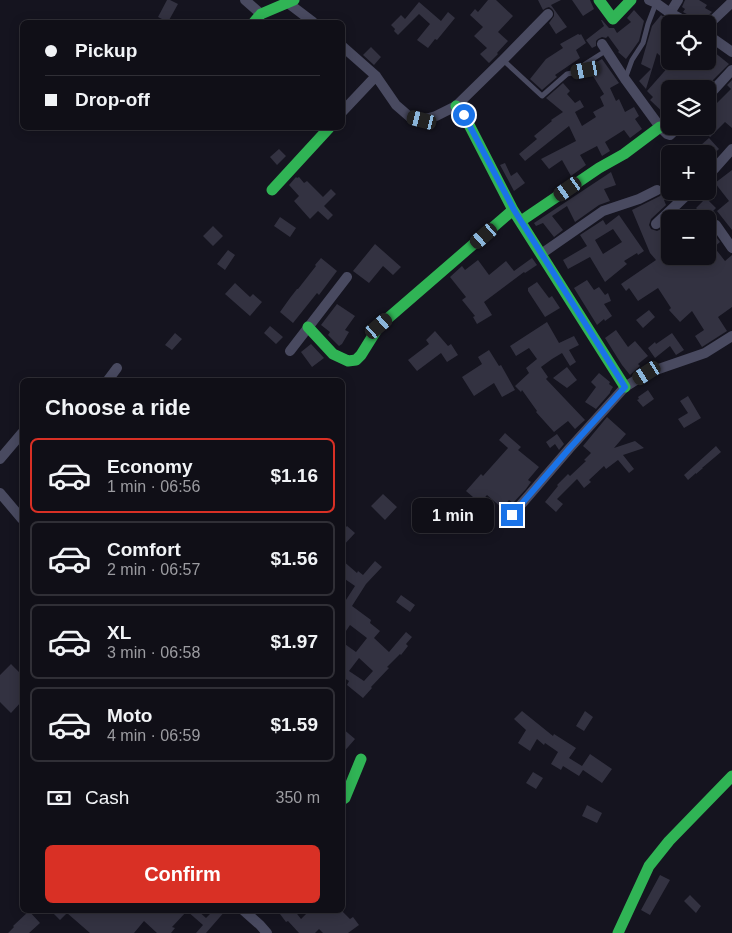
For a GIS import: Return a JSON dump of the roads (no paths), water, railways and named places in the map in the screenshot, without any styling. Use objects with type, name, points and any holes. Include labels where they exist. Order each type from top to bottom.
[{"type":"street","points":[[245,0],[258,18],[291,2],[311,20]]},
{"type":"street","points":[[599,0],[614,19],[632,0]]},
{"type":"street","points":[[670,13],[678,0]]},
{"type":"street","points":[[652,1],[674,15]]},
{"type":"street","points":[[716,17],[732,2]]},
{"type":"street","points":[[345,49],[376,76],[396,105],[411,118],[422,120],[436,116],[456,106],[548,14]]},
{"type":"street","points":[[716,41],[732,52]]},
{"type":"street","points":[[521,222],[599,168],[624,154],[660,127],[625,79],[605,47]]},
{"type":"street","points":[[716,87],[732,70]]},
{"type":"street","points":[[345,109],[376,76]]},
{"type":"street","points":[[456,106],[464,115],[521,222],[625,387]]},
{"type":"street","points":[[272,190],[327,130]]},
{"type":"street","points":[[716,167],[732,149]]},
{"type":"street","points":[[541,254],[603,211],[657,190]]},
{"type":"street","points":[[656,224],[681,200]]},
{"type":"street","points":[[308,327],[333,354],[348,361],[356,360],[379,326],[514,210]]},
{"type":"street","points":[[716,226],[732,248]]},
{"type":"street","points":[[290,351],[347,276]]},
{"type":"street","points":[[512,515],[625,387],[647,373],[705,353],[732,336]]},
{"type":"street","points":[[110,378],[117,368]]},
{"type":"street","points":[[0,460],[20,435]]},
{"type":"street","points":[[0,493],[20,517]]},
{"type":"street","points":[[345,798],[361,759]]},
{"type":"street","points":[[618,933],[649,866],[669,841],[732,776]]},
{"type":"street","points":[[248,913],[268,933]]},
{"type":"lane","points":[[625,79],[632,60],[643,43],[652,1]]},
{"type":"lane","points":[[503,60],[542,96],[566,74],[586,70],[585,64],[605,47]]}]
